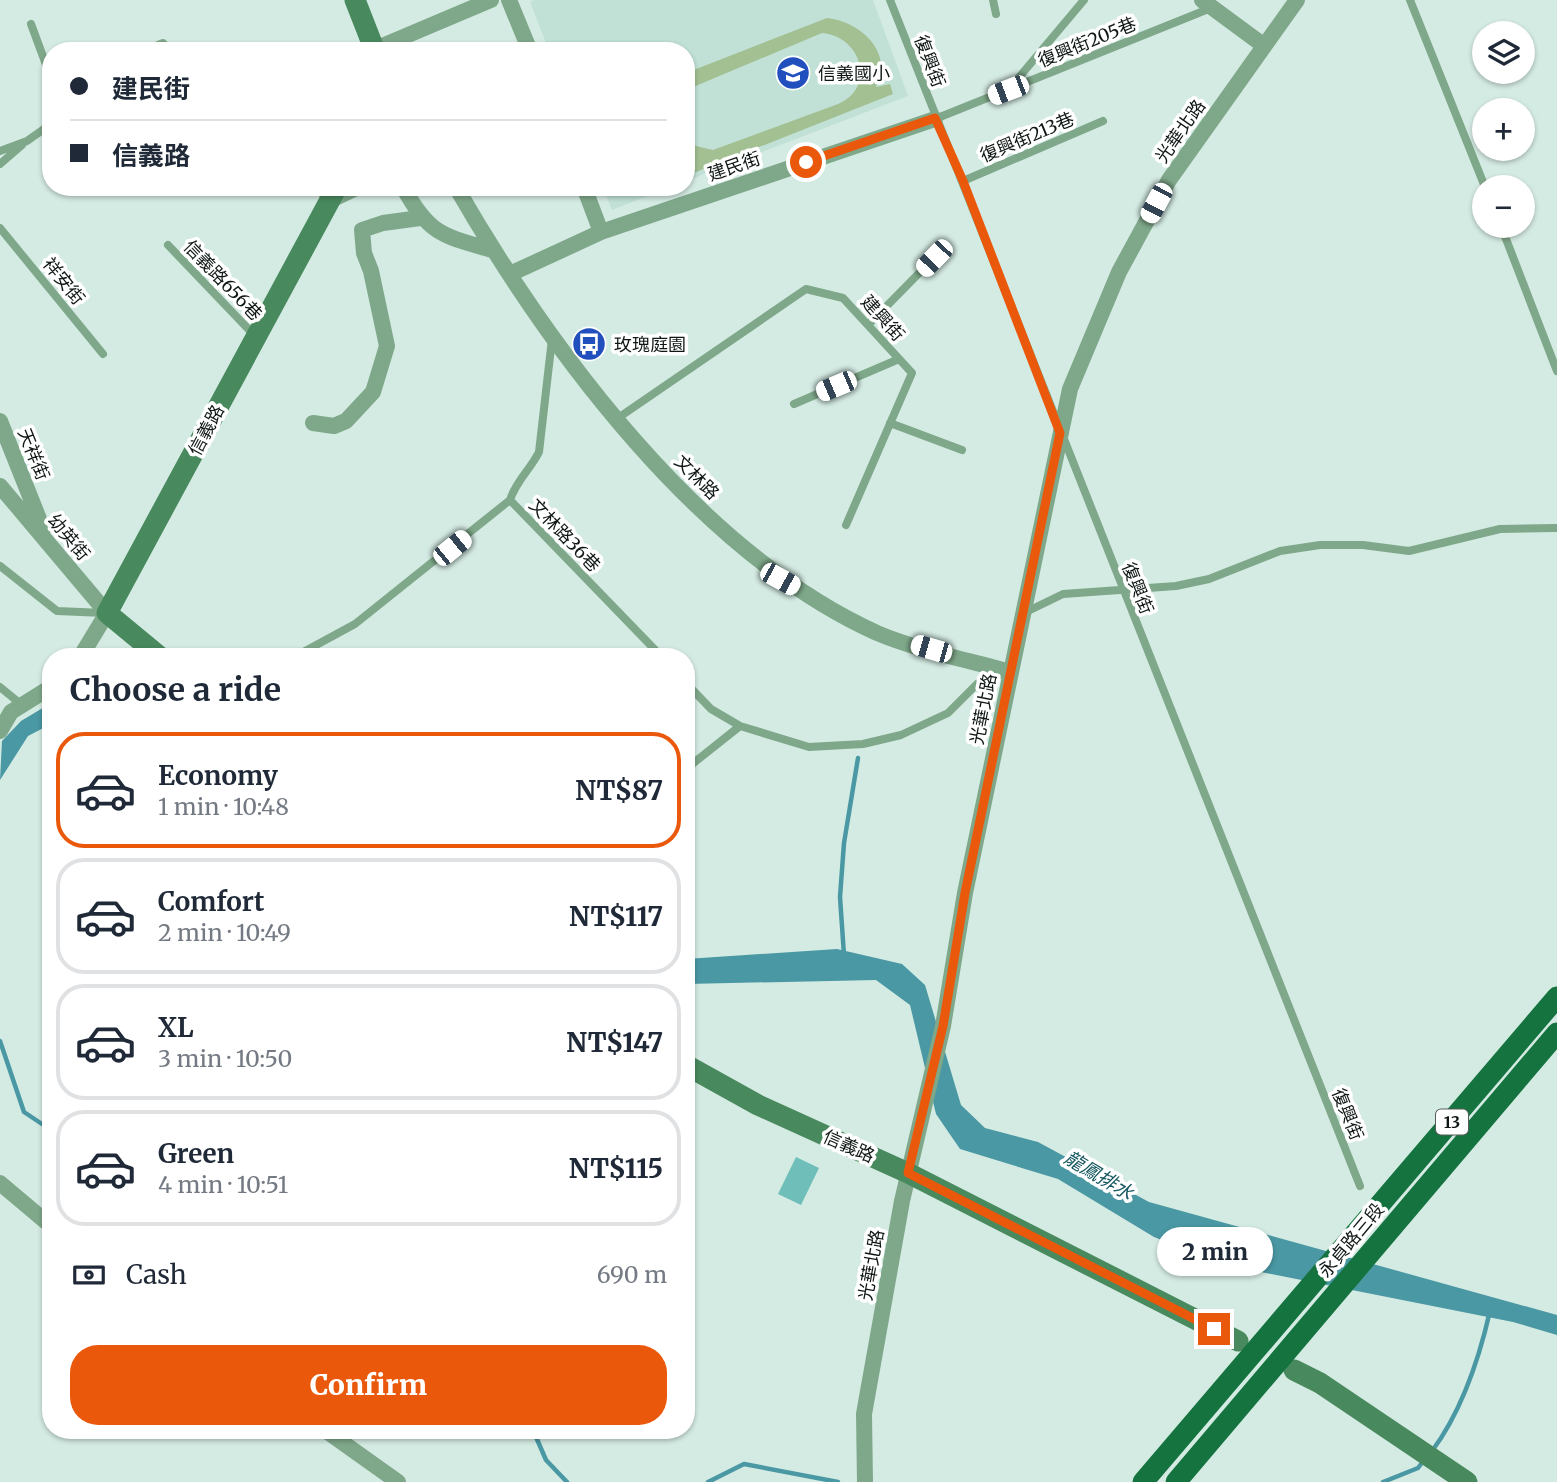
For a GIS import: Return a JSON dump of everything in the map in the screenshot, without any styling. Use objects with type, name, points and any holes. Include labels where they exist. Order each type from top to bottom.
[{"type":"main road","name":"永貞路三段","points":[[1143,1482],[1557,997]]},
{"type":"main road","name":"永貞路三段","points":[[1175,1482],[1557,1033]]},
{"type":"street","points":[[355,0],[372,42]]},
{"type":"street","points":[[394,42],[491,0]]},
{"type":"street","points":[[509,0],[526,42]]},
{"type":"street","name":"光華北路","points":[[865,1482],[864,1414],[908,1173],[943,1026],[965,893],[1070,389],[1119,272],[1169,180],[1297,0]]},
{"type":"street","points":[[1207,4],[1263,45]]},
{"type":"street","name":"建民街","points":[[510,274],[601,232],[935,118]]},
{"type":"street","name":"信義路","points":[[107,613],[333,196]]},
{"type":"street","points":[[408,196],[420,218],[445,236],[492,250]]},
{"type":"street","name":"文林路","points":[[461,196],[492,250],[552,336],[618,418],[681,491],[780,579],[878,633],[1010,672]]},
{"type":"street","points":[[587,196],[601,232]]},
{"type":"street","points":[[313,423],[334,426],[359,409],[373,391],[387,346],[371,271],[364,253],[362,230],[372,225],[420,218]]},
{"type":"street","name":"天祥街","points":[[0,421],[47,540]]},
{"type":"street","name":"幼英街","points":[[0,486],[107,613]]},
{"type":"street","points":[[86,648],[107,613],[149,648]]},
{"type":"street","points":[[0,731],[11,712],[42,693]]},
{"type":"street","name":"信義路","points":[[695,1070],[758,1105],[908,1173],[1238,1341]]},
{"type":"street","points":[[0,1183],[42,1218]]},
{"type":"street","points":[[1294,1370],[1320,1383],[1467,1482]]},
{"type":"street","points":[[338,1439],[398,1482]]},
{"type":"lane","name":"復興街","points":[[890,0],[1121,589],[1360,1186]]},
{"type":"lane","points":[[993,0],[996,14]]},
{"type":"lane","points":[[1008,90],[1084,0]]},
{"type":"lane","points":[[1410,0],[1481,175]]},
{"type":"lane","name":"復興街205巷","points":[[935,118],[1008,90],[1207,4]]},
{"type":"lane","points":[[31,24],[42,54]]},
{"type":"lane","name":"復興街213巷","points":[[963,181],[1103,121]]},
{"type":"lane","points":[[0,164],[42,130]]},
{"type":"lane","points":[[0,151],[27,141]]},
{"type":"lane","name":"祥安街","points":[[0,229],[103,354]]},
{"type":"lane","points":[[1506,238],[1557,372]]},
{"type":"lane","name":"信義路656巷","points":[[168,245],[256,337]]},
{"type":"lane","points":[[868,326],[934,258]]},
{"type":"lane","name":"建興街","points":[[618,418],[806,289],[843,298],[912,373],[846,525]]},
{"type":"lane","name":"文林路36巷","points":[[552,336],[539,452],[531,468],[515,485],[510,500],[652,648]]},
{"type":"lane","points":[[794,404],[899,359]]},
{"type":"lane","points":[[890,423],[962,450]]},
{"type":"lane","points":[[311,648],[355,624],[510,500]]},
{"type":"lane","points":[[1021,614],[1063,594],[1176,586],[1209,579],[1280,551],[1320,545],[1363,545],[1409,551],[1500,529],[1557,528]]},
{"type":"lane","points":[[0,566],[57,611],[107,613]]},
{"type":"lane","points":[[695,692],[711,709],[740,726],[809,747],[863,744],[901,735],[948,713],[983,678],[1010,672]]},
{"type":"lane","points":[[0,687],[22,705]]},
{"type":"lane","points":[[695,762],[740,726]]},
{"type":"shaded area","name":"信義國小","points":[[873,0],[908,96],[695,178],[695,42],[546,42],[530,2]]},
{"type":"shaded area","points":[[607,196],[647,196],[612,210]]},
{"type":"green space","points":[[827,18],[851,25],[871,40],[881,62],[881,74],[876,87],[890,84],[893,94],[695,172],[695,145],[713,150],[838,104],[850,96],[860,75],[859,63],[846,43],[835,36],[822,33],[695,86],[695,69]]},
{"type":"water","points":[[42,708],[42,729],[28,736],[0,780],[2,741],[21,721]]},
{"type":"water","name":"龍鳳排水","points":[[837,949],[902,964],[925,985],[961,1105],[985,1128],[1038,1142],[1149,1202],[1557,1315],[1557,1335],[1513,1322],[1226,1265],[1154,1237],[1058,1179],[960,1149],[936,1114],[910,1005],[876,980],[695,984],[695,958]]},
{"type":"building","points":[[796,1157],[819,1168],[801,1205],[778,1194]]},
{"type":"waterway","points":[[844,955],[840,897],[844,843],[858,758]]},
{"type":"waterway","points":[[0,1041],[24,1112],[42,1124]]},
{"type":"waterway","points":[[1432,1451],[1461,1402],[1481,1348],[1490,1311]]},
{"type":"waterway","points":[[537,1439],[546,1460],[567,1482]]},
{"type":"waterway","points":[[1383,1482],[1418,1468],[1424,1460]]},
{"type":"waterway","points":[[708,1482],[744,1464],[838,1482]]},
{"type":"place","name":"信義國小","points":[[793,73]]},
{"type":"place","name":"玫瑰庭園","points":[[589,344]]},
{"type":"route","points":[[806,162],[935,118],[963,181],[1060,433],[965,893],[943,1026],[908,1173],[1214,1329]]}]
